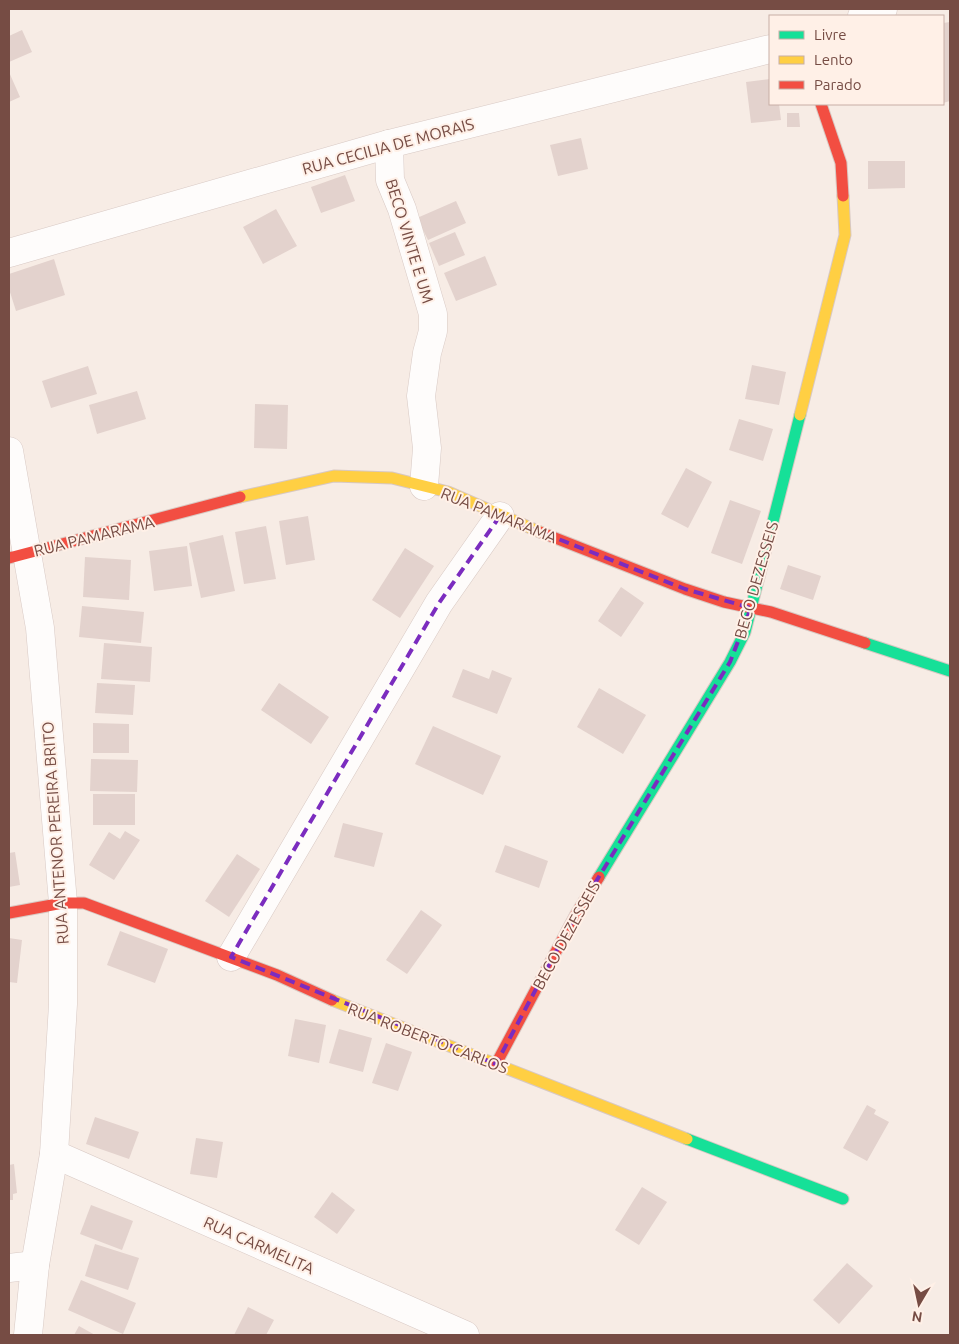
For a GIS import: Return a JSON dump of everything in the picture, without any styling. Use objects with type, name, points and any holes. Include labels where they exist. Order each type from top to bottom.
[{"type":"street","points":[[865,15],[883,9]]},
{"type":"street","name":"RUA CECILIA DE MORAIS","points":[[9,253],[389,144],[769,49]]},
{"type":"street","name":"BECO DEZESSEIS","points":[[496,1064],[575,916],[730,662],[745,632],[844,235],[840,163],[821,105]]},
{"type":"street","name":"BECO VINTE E UM","points":[[389,144],[390,180],[402,209],[433,314],[433,331],[427,353],[421,396],[426,448],[424,486]]},
{"type":"street","name":"RUA ANTENOR PEREIRA BRITO","points":[[9,451],[18,555],[40,628],[62,903],[63,1004],[54,1154],[22,1266],[28,1335]]},
{"type":"street","name":"RUA PAMARAMA","points":[[18,555],[267,490],[334,476],[392,478],[448,492],[500,516],[685,589],[751,608],[772,612],[950,671]]},
{"type":"street","points":[[231,957],[439,603],[500,516]]},
{"type":"street","name":"RUA ROBERTO CARLOS","points":[[9,913],[62,903],[84,904],[231,957],[358,1011],[496,1064],[562,1092],[843,1199]]},
{"type":"street","name":"RUA CARMELITA","points":[[54,1154],[465,1335]]},
{"type":"highlighted area","points":[[500,516],[685,589],[751,608],[730,662],[575,916],[496,1064],[231,957],[439,603]]},
{"type":"building","points":[[950,22],[950,101],[944,103],[944,23]]},
{"type":"building","points":[[22,30],[32,52],[9,62],[9,36]]},
{"type":"building","points":[[9,72],[20,97],[9,102]]},
{"type":"building","points":[[769,79],[769,105],[779,105],[781,120],[751,123],[746,82]]},
{"type":"building","points":[[787,113],[799,113],[800,127],[787,127]]},
{"type":"building","points":[[581,138],[588,169],[558,176],[550,145]]},
{"type":"building","points":[[868,161],[905,161],[905,188],[868,189]]},
{"type":"building","points":[[345,175],[355,201],[321,213],[311,187]]},
{"type":"building","points":[[456,201],[466,223],[428,240],[417,218]]},
{"type":"building","points":[[276,209],[297,246],[263,264],[243,227]]},
{"type":"building","points":[[455,232],[465,255],[439,266],[429,243]]},
{"type":"building","points":[[485,256],[497,285],[456,301],[444,273]]},
{"type":"building","points":[[54,259],[65,295],[16,311],[9,289],[9,274]]},
{"type":"building","points":[[752,365],[786,372],[779,405],[745,399]]},
{"type":"building","points":[[88,366],[97,394],[51,408],[42,381]]},
{"type":"building","points":[[137,391],[146,419],[97,434],[89,405]]},
{"type":"building","points":[[255,404],[288,405],[287,449],[254,448]]},
{"type":"building","points":[[739,419],[773,429],[763,461],[729,450]]},
{"type":"building","points":[[686,468],[712,482],[688,528],[661,514]]},
{"type":"building","points":[[730,500],[761,511],[742,564],[711,553]]},
{"type":"building","points":[[308,516],[315,560],[286,565],[279,521]]},
{"type":"building","points":[[266,526],[276,579],[244,584],[235,532]]},
{"type":"building","points":[[223,535],[235,591],[201,598],[189,543]]},
{"type":"building","points":[[187,546],[192,586],[154,591],[149,551]]},
{"type":"building","points":[[405,548],[434,566],[400,618],[372,600]]},
{"type":"building","points":[[85,557],[131,560],[129,600],[83,597]]},
{"type":"building","points":[[788,565],[821,576],[813,600],[780,589]]},
{"type":"building","points":[[621,587],[644,603],[621,637],[598,621]]},
{"type":"building","points":[[82,606],[144,612],[141,643],[79,637]]},
{"type":"building","points":[[104,643],[152,647],[150,682],[101,679]]},
{"type":"building","points":[[463,669],[489,679],[492,670],[512,678],[497,714],[452,697]]},
{"type":"building","points":[[97,683],[135,685],[133,715],[95,713]]},
{"type":"building","points":[[279,683],[329,717],[311,744],[261,710]]},
{"type":"building","points":[[599,688],[646,715],[623,754],[577,727]]},
{"type":"building","points":[[93,723],[129,724],[129,753],[93,753]]},
{"type":"building","points":[[433,726],[501,756],[483,795],[415,764]]},
{"type":"building","points":[[91,759],[138,760],[137,792],[90,791]]},
{"type":"building","points":[[93,794],[135,794],[135,825],[93,825]]},
{"type":"building","points":[[343,823],[383,833],[374,867],[334,857]]},
{"type":"building","points":[[125,831],[140,840],[114,880],[89,865],[109,832],[120,839]]},
{"type":"building","points":[[505,845],[548,861],[539,888],[495,872]]},
{"type":"building","points":[[15,852],[20,885],[9,887],[9,853]]},
{"type":"building","points":[[237,854],[260,869],[229,917],[205,901]]},
{"type":"building","points":[[421,910],[442,925],[407,974],[386,960]]},
{"type":"building","points":[[120,931],[168,949],[155,983],[107,965]]},
{"type":"building","points":[[9,938],[22,940],[17,983],[9,982]]},
{"type":"building","points":[[295,1019],[326,1025],[319,1063],[288,1056]]},
{"type":"building","points":[[339,1029],[372,1038],[363,1072],[329,1063]]},
{"type":"building","points":[[386,1043],[412,1052],[398,1091],[372,1083]]},
{"type":"building","points":[[867,1105],[876,1110],[874,1114],[889,1122],[867,1161],[843,1148]]},
{"type":"building","points":[[95,1117],[139,1132],[129,1159],[86,1144]]},
{"type":"building","points":[[196,1138],[223,1142],[217,1178],[190,1174]]},
{"type":"building","points":[[14,1164],[17,1193],[13,1194],[13,1200],[9,1200],[9,1165]]},
{"type":"building","points":[[642,1187],[667,1202],[639,1245],[615,1230]]},
{"type":"building","points":[[332,1192],[355,1210],[337,1234],[314,1217]]},
{"type":"building","points":[[91,1205],[133,1221],[122,1250],[80,1234]]},
{"type":"building","points":[[95,1244],[139,1258],[128,1290],[85,1276]]},
{"type":"building","points":[[847,1263],[873,1286],[839,1324],[813,1300]]},
{"type":"building","points":[[81,1280],[136,1303],[123,1334],[68,1310]]},
{"type":"building","points":[[248,1307],[274,1320],[266,1335],[234,1335]]},
{"type":"building","points":[[79,1326],[95,1335],[74,1335]]},
{"type":"traffic: fast","points":[[599,877],[730,662],[745,632],[800,415]]},
{"type":"traffic: fast","points":[[865,643],[950,671]]},
{"type":"traffic: fast","points":[[687,1139],[843,1199]]},
{"type":"traffic: slow","points":[[800,415],[845,235],[843,196]]},
{"type":"traffic: slow","points":[[240,497],[334,476],[392,478],[448,492],[540,532]]},
{"type":"traffic: slow","points":[[332,1000],[687,1139]]},
{"type":"traffic: jam","points":[[821,105],[841,163],[843,196]]},
{"type":"traffic: jam","points":[[9,558],[240,497]]},
{"type":"traffic: jam","points":[[540,532],[685,589],[724,602],[771,612],[865,643]]},
{"type":"traffic: jam","points":[[496,1064],[575,916],[599,877]]},
{"type":"traffic: jam","points":[[9,913],[63,903],[84,903],[277,975],[332,1000]]}]
